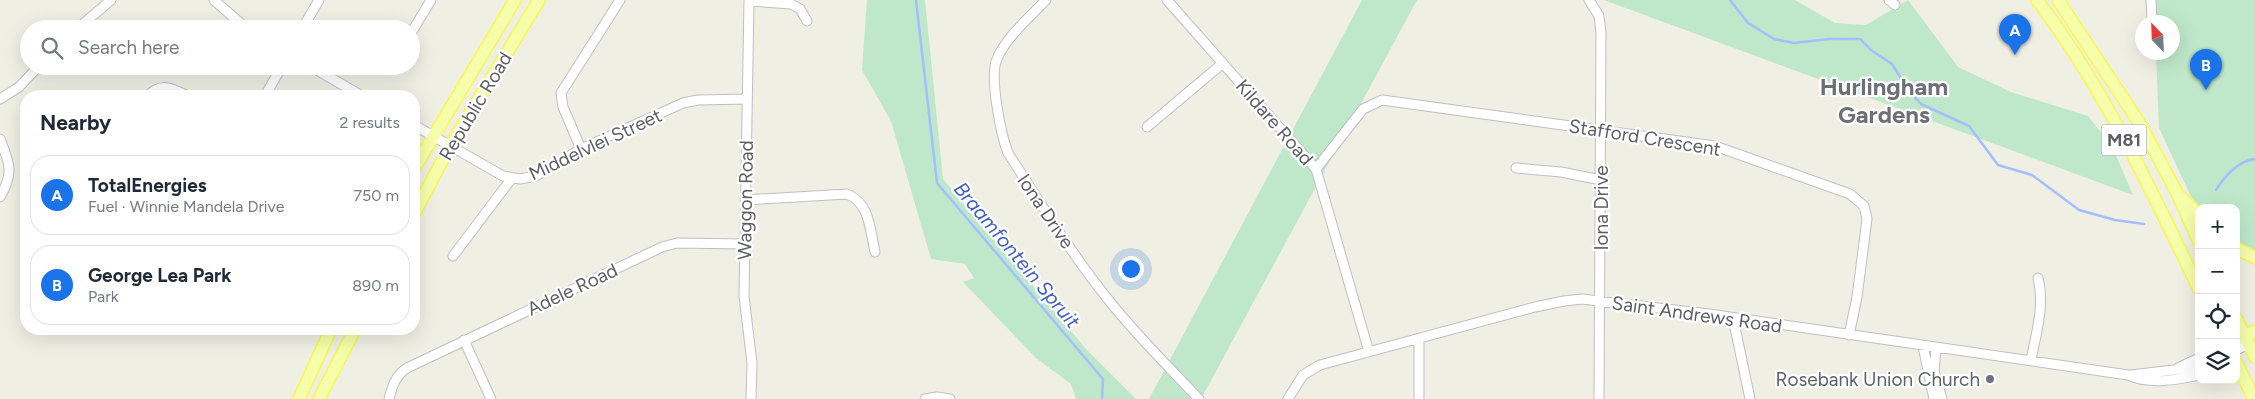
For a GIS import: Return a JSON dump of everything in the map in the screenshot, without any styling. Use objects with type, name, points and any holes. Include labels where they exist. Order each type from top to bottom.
[{"type":"main road","name":"Republic Road","points":[[420,158],[514,0]]},
{"type":"main road","name":"Republic Road","points":[[420,203],[450,146],[539,0]]},
{"type":"main road","name":"M81","points":[[2037,0],[2061,33],[2102,98],[2195,281]]},
{"type":"main road","name":"M81","points":[[2058,0],[2140,124],[2177,193],[2195,233]]},
{"type":"main road","points":[[2177,193],[2195,211]]},
{"type":"main road","points":[[2238,249],[2255,258]]},
{"type":"main road","points":[[2240,325],[2250,344],[2240,356]]},
{"type":"main road","points":[[299,399],[328,335]]},
{"type":"main road","points":[[319,399],[352,335]]},
{"type":"main road","points":[[2240,369],[2254,399]]},
{"type":"street","points":[[87,20],[110,0]]},
{"type":"street","points":[[214,0],[237,20]]},
{"type":"street","points":[[307,20],[319,0]]},
{"type":"street","points":[[419,20],[431,0]]},
{"type":"street","points":[[581,149],[563,107],[561,93],[620,0]]},
{"type":"street","points":[[749,0],[791,4],[800,9],[807,21]]},
{"type":"street","name":"Waggon Road","points":[[749,0],[744,296],[752,363],[751,399]]},
{"type":"street","name":"Iona Drive","points":[[1046,0],[1003,49],[994,66],[996,101],[1004,144],[1050,219],[1101,291],[1199,399]]},
{"type":"street","name":"Kildare Road","points":[[1167,0],[1316,170],[1369,352]]},
{"type":"street","name":"Iona Drive","points":[[1589,0],[1599,16],[1602,33],[1599,399]]},
{"type":"street","points":[[2151,0],[2152,15]]},
{"type":"street","points":[[1147,127],[1223,63]]},
{"type":"street","points":[[0,99],[19,87],[30,75]]},
{"type":"street","points":[[268,90],[277,75]]},
{"type":"street","points":[[326,75],[352,90]]},
{"type":"street","points":[[154,90],[162,87],[169,87],[175,90]]},
{"type":"street","name":"Middelvlei Street","points":[[420,129],[503,176],[520,179],[536,176],[581,149],[690,101],[747,99]]},
{"type":"street","name":"Stafford Crescent","points":[[1316,170],[1363,109],[1382,100],[1715,146],[1850,194],[1858,200],[1866,214],[1867,228],[1858,297],[1850,335]]},
{"type":"street","points":[[0,139],[10,168],[9,180],[0,198]]},
{"type":"street","points":[[1516,168],[1561,172],[1601,180]]},
{"type":"street","points":[[453,256],[458,247],[490,210],[512,178]]},
{"type":"street","points":[[745,200],[847,194],[856,197],[863,204],[867,215],[875,252]]},
{"type":"street","name":"Adele Road","points":[[389,399],[398,374],[407,368],[662,247],[678,243],[744,244]]},
{"type":"street","points":[[2030,360],[2040,308],[2041,294],[2038,278]]},
{"type":"street","name":"Saint Andrews Road","points":[[1288,399],[1298,381],[1312,368],[1564,301],[1600,300],[2030,360],[2128,375],[2151,381],[2195,376]]},
{"type":"street","points":[[1733,318],[1750,399]]},
{"type":"street","points":[[1419,339],[1419,399]]},
{"type":"street","points":[[464,340],[491,399]]},
{"type":"street","points":[[1923,346],[1934,399]]},
{"type":"street","points":[[1936,348],[1934,371],[1942,399]]},
{"type":"street","name":"Saint Andrews Road","points":[[2176,370],[2195,360]]},
{"type":"street","name":"Saint Andrews Road","points":[[2128,375],[2195,368]]},
{"type":"street","points":[[925,399],[937,397],[950,399]]},
{"type":"green space","points":[[867,0],[925,0],[943,179],[1087,350],[1136,399],[1076,399],[1071,384],[1036,358],[963,282],[974,278],[965,264],[931,259],[891,121],[862,70]]},
{"type":"green space","points":[[1362,0],[1417,0],[1201,399],[1149,399]]},
{"type":"green space","points":[[1604,0],[1795,0],[1835,23],[1866,25],[1908,0],[1958,67],[2011,92],[2088,116],[2112,146],[2133,195]]},
{"type":"green space","points":[[2154,0],[2255,0],[2255,252],[2250,251],[2240,243],[2240,204],[2194,203],[2159,128],[2156,60],[2180,60],[2180,15],[2155,15]]},
{"type":"waterway","name":"Braamfontein Spruit","points":[[916,0],[937,183],[1103,379],[1102,399]]},
{"type":"waterway","points":[[1730,0],[1748,23],[1774,39],[1794,43],[1829,39],[1860,39],[1871,50],[1892,64],[1910,92],[1921,104],[1969,126],[1998,165],[2032,175],[2079,210],[2115,220],[2144,224]]},
{"type":"waterway","points":[[2216,190],[2223,180],[2243,162],[2255,159]]},
{"type":"place","name":"TotalEnergies","points":[[2015,55]]},
{"type":"place","name":"George Lea Park","points":[[2206,90]]},
{"type":"place","name":"Rosebank Union Church","points":[[1990,379]]},
{"type":"district","name":"Hurlingham Gardens","points":[[1884,101]]}]
